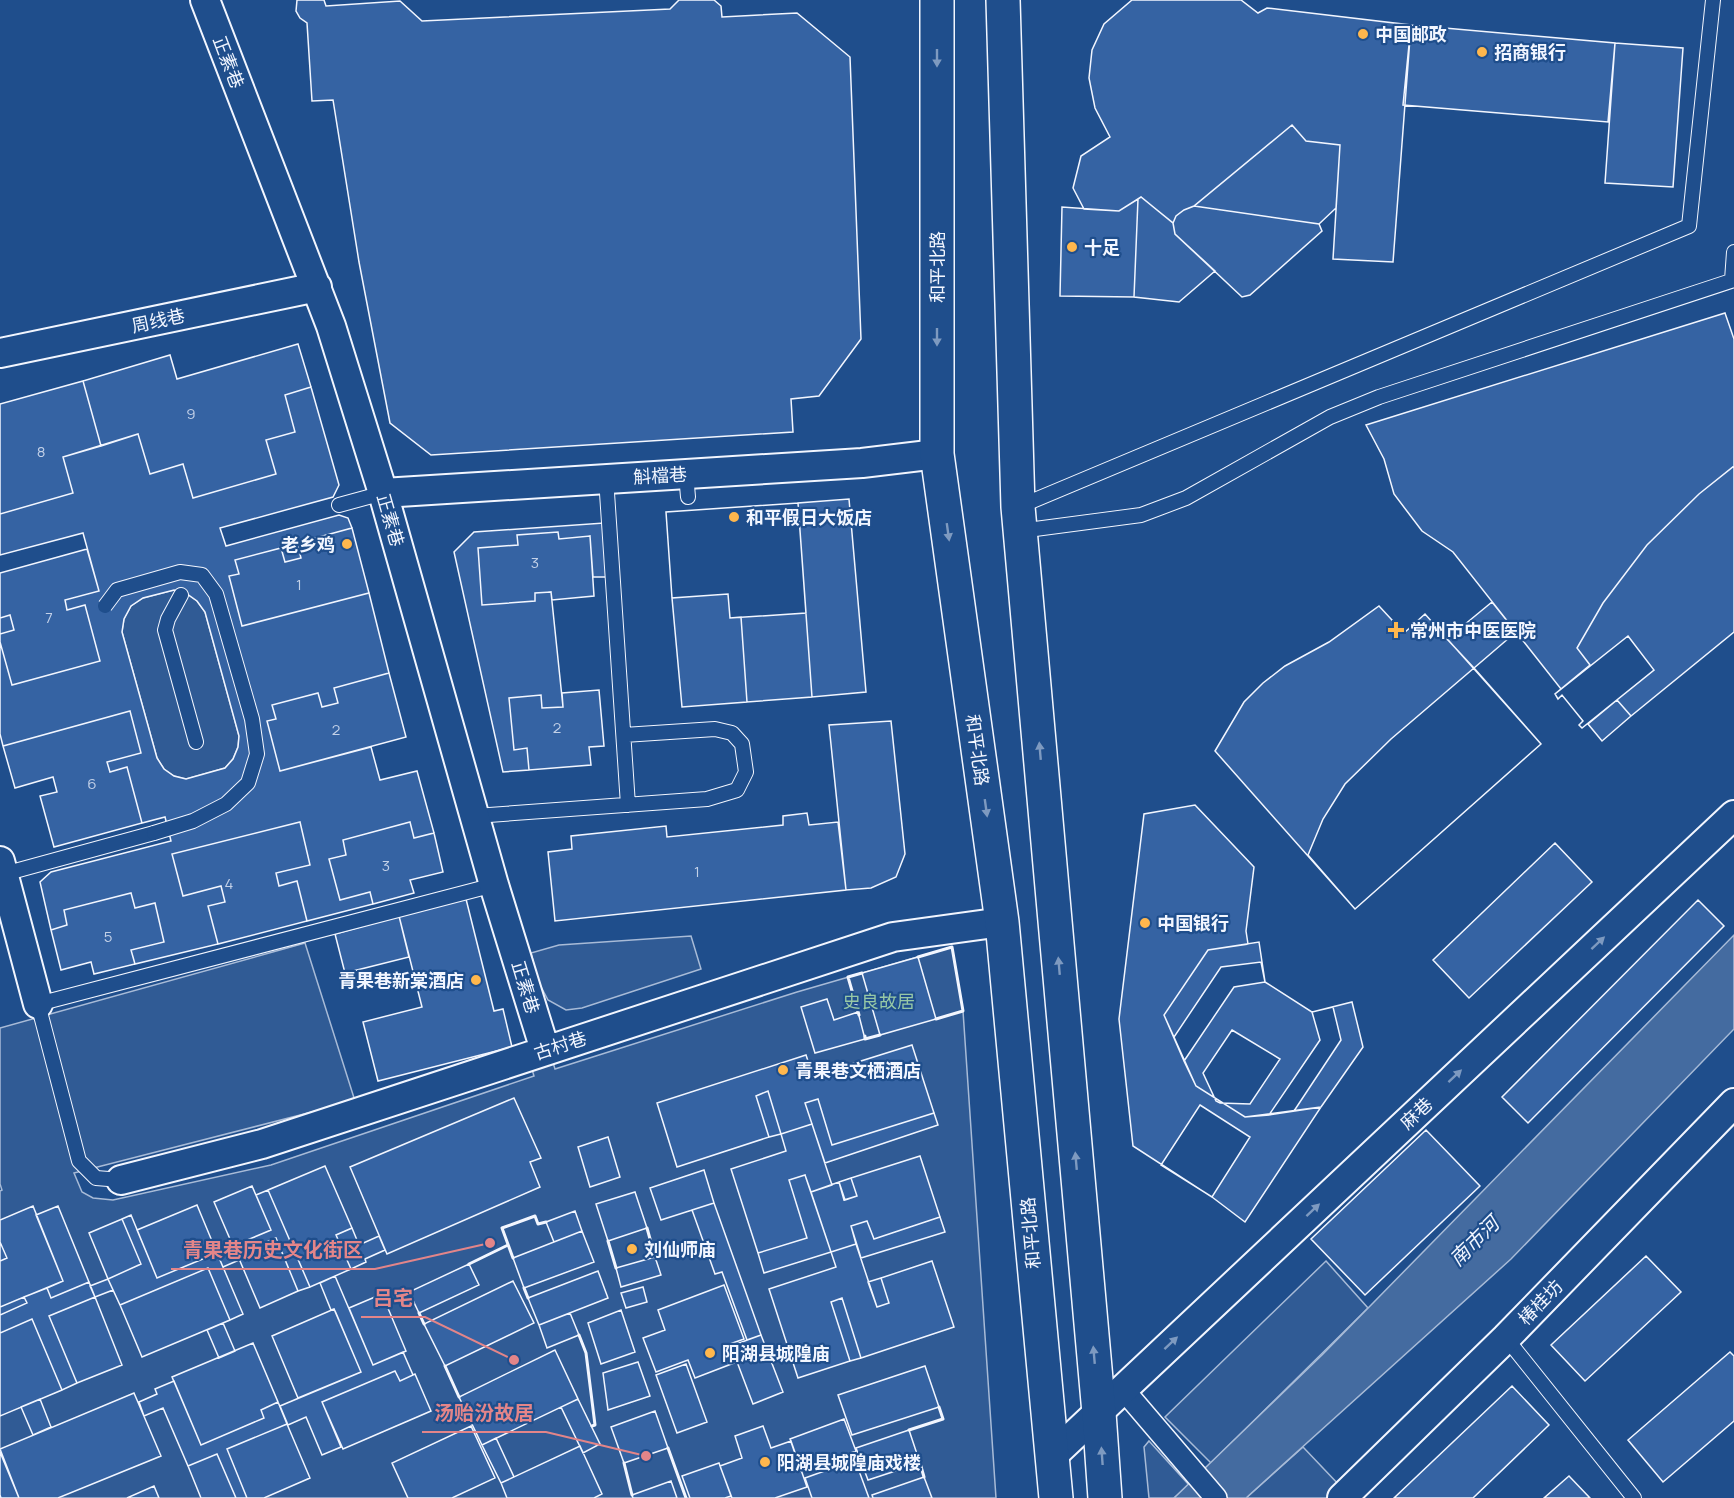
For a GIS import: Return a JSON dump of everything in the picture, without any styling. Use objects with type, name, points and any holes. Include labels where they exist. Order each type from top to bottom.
[{"type":"main road","name":"和平北路","points":[[937,0],[937,454],[1002,922],[1056,1498]]},
{"type":"main road","points":[[1004,0],[1019,519],[1105,1498]]},
{"type":"street","name":"正素巷","points":[[205,0],[331,326],[383,493],[494,885],[545,1050]]},
{"type":"street","name":"周线巷","points":[[0,353],[316,287]]},
{"type":"street","name":"斛檔巷","points":[[383,493],[606,478],[687,485],[937,454]]},
{"type":"street","name":"麻巷","points":[[1053,1455],[1734,815]]},
{"type":"street","points":[[2,867],[38,1004]]},
{"type":"street","name":"古村巷","points":[[121,1180],[262,1144],[893,937],[1002,922]]},
{"type":"street","name":"椿桂坊","points":[[1342,1498],[1506,1338],[1734,1103]]},
{"type":"street","points":[[1122,1388],[1216,1498]]},
{"type":"lane","points":[[1019,519],[1689,226],[1713,0]]},
{"type":"lane","points":[[1019,519],[1141,515],[1186,498],[1330,417],[1379,397],[1733,280],[1734,252]]},
{"type":"lane","points":[[606,478],[628,805]]},
{"type":"lane","points":[[339,505],[383,493]]},
{"type":"lane","points":[[2,867],[154,833],[194,821],[226,804],[248,783],[257,754],[252,720],[216,594],[202,574],[180,572],[117,590],[105,606]]},
{"type":"lane","points":[[181,595],[168,619],[165,630],[196,742]]},
{"type":"lane","points":[[475,816],[707,799],[737,790],[746,772],[742,744],[732,733],[715,729],[624,735]]},
{"type":"lane","points":[[121,1180],[96,1178],[79,1161],[38,1004],[494,885]]},
{"type":"lane","points":[[1506,1338],[1634,1498]]},
{"type":"shaded area","points":[[174,590],[187,594],[197,601],[205,612],[239,736],[238,747],[233,759],[225,768],[186,779],[174,776],[164,769],[157,758],[122,632],[124,619],[131,606],[143,598]]},
{"type":"shaded area","points":[[691,936],[701,969],[582,1008],[566,1010],[548,1000],[538,981],[531,953],[559,945]]},
{"type":"shaded area","points":[[305,943],[355,1101],[74,1173],[82,1192],[93,1198],[113,1200],[271,1165],[534,1076],[528,1056],[549,1049],[555,1069],[797,992],[952,947],[963,1011],[996,1498],[0,1498],[0,1191],[2,1190],[0,1184],[0,1028]]},
{"type":"shaded area","points":[[1326,1261],[1368,1308],[1211,1463],[1165,1417]]},
{"type":"shaded area","points":[[1149,1441],[1189,1485],[1174,1498],[1149,1498],[1144,1447]]},
{"type":"shaded area","points":[[1303,1447],[1341,1487],[1330,1498],[1246,1498]]},
{"type":"water","name":"南市河","points":[[1734,935],[1734,1029],[1511,1259],[1246,1498],[1174,1498],[1322,1355]]},
{"type":"building","points":[[297,0],[324,0],[326,6],[400,1],[422,21],[670,9],[679,0],[714,0],[721,6],[722,17],[797,13],[850,57],[861,339],[819,396],[791,399],[793,432],[431,455],[390,423],[359,262],[333,100],[312,101],[307,23],[296,11]]},
{"type":"building","points":[[1132,0],[1241,0],[1258,13],[1267,8],[1411,25],[1393,262],[1333,259],[1340,145],[1306,141],[1292,125],[1194,206],[1176,216],[1173,223],[1141,197],[1119,211],[1084,209],[1073,188],[1081,156],[1110,137],[1095,108],[1089,78],[1092,50],[1104,24]]},
{"type":"building","points":[[1411,25],[1615,43],[1608,122],[1403,105]]},
{"type":"building","points":[[1615,43],[1683,48],[1673,187],[1605,183]]},
{"type":"building","points":[[1292,125],[1306,141],[1340,145],[1336,208],[1319,224],[1194,206]]},
{"type":"building","points":[[1141,197],[1173,223],[1175,234],[1215,271],[1179,302],[1134,297],[1138,199]]},
{"type":"building","points":[[1138,199],[1134,297],[1060,296],[1062,207],[1119,211]]},
{"type":"building","points":[[1194,206],[1319,224],[1322,231],[1250,295],[1242,297],[1175,234],[1173,223],[1176,216]]},
{"type":"building","points":[[1725,313],[1734,339],[1734,466],[1699,494],[1647,545],[1603,603],[1577,648],[1590,665],[1561,689],[1453,552],[1422,531],[1394,494],[1384,459],[1366,425]]},
{"type":"building","points":[[298,344],[311,387],[285,395],[295,432],[266,440],[276,474],[193,498],[183,464],[150,474],[138,434],[101,446],[83,381],[170,355],[177,379]]},
{"type":"building","points":[[83,381],[101,446],[63,457],[73,493],[0,514],[0,404]]},
{"type":"building","points":[[311,387],[339,485],[333,497],[220,528],[226,546],[339,515],[348,518],[352,528],[297,543],[301,558],[285,562],[281,548],[235,560],[239,574],[229,576],[242,626],[369,593],[389,673],[334,688],[338,703],[322,707],[318,693],[272,705],[276,719],[267,721],[280,771],[371,747],[380,780],[417,771],[434,833],[414,838],[410,822],[343,840],[346,855],[329,859],[340,900],[370,892],[373,904],[307,921],[297,881],[279,886],[276,873],[310,865],[300,822],[172,854],[183,896],[221,886],[225,902],[208,906],[218,944],[135,964],[131,950],[164,942],[155,903],[135,908],[131,893],[64,910],[67,925],[51,930],[40,882],[51,872],[171,841],[165,817],[142,823],[127,767],[110,772],[107,762],[141,753],[130,711],[3,746],[0,734],[0,642],[12,685],[100,661],[85,605],[67,610],[65,600],[99,591],[83,533],[0,555],[0,514],[73,493],[63,457],[138,434],[150,474],[183,464],[193,498],[276,474],[266,440],[295,432],[285,395]],"holes":[[[174,590],[187,594],[197,601],[205,612],[239,736],[238,747],[233,759],[225,768],[186,779],[174,776],[164,769],[157,758],[122,632],[124,619],[131,606],[143,598]]]},
{"type":"building","points":[[1734,466],[1734,632],[1631,716],[1617,700],[1582,728],[1579,725],[1583,721],[1562,695],[1558,699],[1555,694],[1590,665],[1577,648],[1603,603],[1647,545],[1699,494]]},
{"type":"building","points":[[849,499],[866,692],[812,697],[798,503]]},
{"type":"building","points":[[798,503],[812,697],[747,702],[741,617],[730,618],[728,594],[672,598],[666,512]]},
{"type":"building","points":[[798,503],[806,613],[730,618],[728,594],[672,598],[666,512]]},
{"type":"building","points":[[604,523],[607,577],[593,577],[590,536],[559,539],[558,532],[517,535],[518,545],[478,548],[482,605],[535,601],[535,593],[551,592],[563,707],[542,708],[541,695],[509,698],[514,750],[527,748],[529,770],[503,772],[454,552],[474,532]]},
{"type":"building","points":[[352,528],[369,593],[242,626],[229,576],[239,574],[235,560],[281,548],[285,562],[301,558],[297,543]]},
{"type":"building","points":[[558,532],[559,539],[590,536],[594,596],[552,600],[551,592],[535,593],[535,601],[482,605],[478,548],[518,545],[517,535]]},
{"type":"building","points":[[87,549],[99,591],[65,600],[67,610],[85,605],[100,661],[12,685],[0,642],[0,634],[14,630],[10,615],[0,618],[0,573]]},
{"type":"building","points":[[728,594],[730,618],[741,617],[747,702],[682,707],[672,598]]},
{"type":"building","points":[[1492,602],[1516,632],[1474,668],[1447,639]]},
{"type":"building","points":[[1379,606],[1404,633],[1425,614],[1541,744],[1355,909],[1215,751],[1244,702],[1263,683],[1285,666],[1329,642]]},
{"type":"building","points":[[10,615],[14,630],[0,634],[0,618]]},
{"type":"building","points":[[1628,636],[1654,670],[1582,728],[1579,725],[1583,721],[1562,695],[1558,699],[1555,694]]},
{"type":"building","points":[[1474,668],[1541,744],[1355,909],[1308,855],[1323,819],[1345,784],[1391,739]]},
{"type":"building","points":[[389,673],[406,737],[280,771],[267,721],[276,719],[272,705],[318,693],[322,707],[338,703],[334,688]]},
{"type":"building","points":[[599,690],[604,746],[589,747],[591,765],[529,770],[527,748],[514,750],[509,698],[541,695],[542,708],[563,707],[562,693]]},
{"type":"building","points":[[1617,700],[1631,716],[1602,741],[1588,724]]},
{"type":"building","points":[[130,711],[141,753],[107,762],[110,772],[127,767],[142,823],[54,847],[40,796],[57,792],[53,777],[15,788],[3,746]]},
{"type":"building","points":[[891,721],[905,854],[896,877],[871,888],[846,890],[829,725]]},
{"type":"building","points":[[1195,805],[1254,867],[1246,931],[1248,944],[1208,950],[1164,1015],[1196,1086],[1245,1117],[1321,1107],[1245,1222],[1212,1197],[1133,1146],[1119,1019],[1144,814]]},
{"type":"building","points":[[807,813],[809,825],[838,822],[846,890],[555,921],[548,852],[572,849],[571,836],[666,826],[667,837],[783,825],[783,816]]},
{"type":"building","points":[[300,822],[310,865],[276,873],[279,886],[297,881],[307,921],[218,944],[208,906],[225,902],[221,886],[183,896],[172,854]]},
{"type":"building","points":[[410,822],[414,838],[434,833],[443,872],[410,880],[414,893],[373,904],[370,892],[340,900],[329,859],[346,855],[343,840]]},
{"type":"building","points":[[1555,843],[1592,882],[1469,998],[1433,960]]},
{"type":"building","points":[[131,893],[135,908],[155,903],[164,942],[131,950],[135,964],[94,974],[91,962],[61,970],[51,930],[67,925],[64,910]]},
{"type":"building","points":[[466,899],[494,1011],[503,1009],[512,1047],[378,1081],[363,1022],[422,1007],[399,916]]},
{"type":"building","points":[[1698,900],[1724,926],[1528,1123],[1502,1097]]},
{"type":"building","points":[[399,916],[409,957],[345,973],[335,934]]},
{"type":"building","points":[[1259,942],[1265,982],[1234,987],[1184,1061],[1164,1015],[1208,950]]},
{"type":"building","points":[[918,957],[936,1019],[880,1035],[862,973]]},
{"type":"building","points":[[1261,962],[1265,982],[1234,987],[1184,1061],[1174,1037],[1221,967]]},
{"type":"building","points":[[1265,982],[1312,1012],[1320,1040],[1269,1115],[1245,1117],[1196,1086],[1184,1061],[1234,987]]},
{"type":"building","points":[[827,999],[834,1020],[858,1012],[865,1039],[815,1053],[801,1007]]},
{"type":"building","points":[[1352,1002],[1363,1047],[1321,1107],[1269,1115],[1320,1040],[1312,1012]]},
{"type":"building","points":[[1333,1007],[1341,1040],[1294,1111],[1269,1115],[1320,1040],[1312,1012]]},
{"type":"building","points":[[1232,1030],[1280,1059],[1250,1104],[1216,1101],[1203,1073]]},
{"type":"building","points":[[912,1045],[934,1113],[832,1145],[818,1099],[805,1103],[812,1124],[781,1134],[768,1091],[756,1096],[769,1137],[677,1167],[657,1103],[806,1055],[813,1076]]},
{"type":"building","points":[[768,1091],[781,1134],[769,1137],[756,1096]]},
{"type":"building","points":[[514,1098],[541,1158],[530,1162],[540,1187],[387,1254],[350,1167]]},
{"type":"building","points":[[818,1099],[832,1145],[934,1113],[938,1125],[825,1163],[805,1103]]},
{"type":"building","points":[[1200,1105],[1250,1137],[1212,1197],[1161,1165]]},
{"type":"building","points":[[812,1124],[832,1185],[811,1192],[805,1175],[789,1180],[807,1238],[758,1253],[731,1169],[786,1151],[781,1134]]},
{"type":"building","points":[[1426,1130],[1480,1186],[1365,1295],[1311,1239]]},
{"type":"building","points":[[608,1137],[620,1177],[590,1187],[578,1147]]},
{"type":"building","points":[[920,1156],[940,1217],[874,1239],[867,1221],[851,1226],[856,1244],[831,1252],[811,1192],[839,1182],[844,1200],[857,1196],[851,1178]]},
{"type":"building","points":[[325,1166],[352,1228],[336,1235],[351,1269],[310,1287],[268,1190]]},
{"type":"building","points":[[704,1170],[714,1203],[661,1220],[650,1188]]},
{"type":"building","points":[[805,1175],[831,1252],[764,1273],[758,1253],[807,1238],[789,1180]]},
{"type":"building","points":[[851,1178],[857,1196],[845,1200],[839,1182]]},
{"type":"building","points":[[252,1186],[271,1230],[233,1246],[214,1202]]},
{"type":"building","points":[[268,1190],[310,1287],[298,1291],[276,1238],[237,1254],[233,1246],[271,1230],[256,1195]]},
{"type":"building","points":[[635,1192],[647,1228],[608,1241],[596,1204]]},
{"type":"building","points":[[714,1203],[761,1335],[747,1340],[722,1272],[715,1274],[692,1210]]},
{"type":"building","points":[[197,1205],[217,1253],[157,1278],[137,1230]]},
{"type":"building","points":[[33,1206],[63,1281],[0,1307],[0,1261],[7,1258],[0,1242],[0,1220]]},
{"type":"building","points":[[58,1206],[89,1282],[51,1298],[47,1288],[63,1281],[36,1215]]},
{"type":"building","points":[[575,1211],[582,1231],[554,1242],[546,1222]]},
{"type":"building","points":[[131,1215],[157,1278],[217,1253],[243,1314],[230,1320],[208,1268],[120,1305],[108,1279],[141,1264],[122,1219]]},
{"type":"building","points":[[940,1217],[945,1232],[861,1258],[851,1226],[867,1221],[874,1239]]},
{"type":"building","points":[[122,1219],[141,1264],[108,1279],[89,1233]]},
{"type":"building","points":[[352,1228],[359,1245],[379,1236],[385,1250],[365,1259],[366,1262],[351,1269],[336,1235]]},
{"type":"building","points":[[582,1231],[594,1262],[524,1288],[513,1258]]},
{"type":"building","points":[[276,1238],[298,1291],[260,1308],[237,1254]]},
{"type":"building","points":[[0,1242],[7,1258],[0,1261]]},
{"type":"building","points":[[856,1244],[877,1307],[889,1303],[881,1278],[932,1261],[954,1327],[861,1358],[842,1298],[831,1302],[850,1361],[798,1378],[769,1289],[836,1267],[831,1252]]},
{"type":"building","points":[[233,1246],[239,1260],[223,1267],[217,1253]]},
{"type":"building","points":[[1646,1256],[1681,1292],[1585,1381],[1551,1345]]},
{"type":"building","points":[[655,1257],[661,1275],[621,1287],[616,1268]]},
{"type":"building","points":[[469,1264],[479,1285],[419,1313],[409,1292]]},
{"type":"building","points":[[208,1268],[230,1320],[142,1357],[120,1305]]},
{"type":"building","points":[[598,1271],[608,1298],[539,1325],[528,1298]]},
{"type":"building","points":[[335,1276],[373,1365],[403,1352],[413,1375],[400,1381],[395,1371],[322,1402],[341,1447],[322,1455],[306,1417],[288,1425],[280,1406],[361,1372],[336,1313],[334,1309],[331,1310],[320,1283]]},
{"type":"building","points":[[881,1278],[889,1303],[877,1307],[868,1282]]},
{"type":"building","points":[[108,1279],[113,1290],[95,1297],[90,1286]]},
{"type":"building","points":[[513,1281],[534,1323],[445,1366],[424,1324]]},
{"type":"building","points":[[89,1282],[95,1297],[49,1316],[77,1383],[62,1390],[32,1319],[0,1333],[0,1315],[27,1303],[24,1297],[47,1288],[51,1298]]},
{"type":"building","points":[[724,1285],[744,1339],[727,1345],[734,1363],[695,1378],[688,1360],[656,1372],[643,1338],[665,1330],[658,1310]]},
{"type":"building","points":[[643,1287],[647,1302],[626,1308],[621,1293]]},
{"type":"building","points":[[382,1294],[406,1351],[373,1365],[349,1308]]},
{"type":"building","points":[[24,1297],[27,1303],[0,1315],[0,1307]]},
{"type":"building","points":[[95,1297],[122,1365],[77,1383],[49,1316]]},
{"type":"building","points":[[842,1298],[861,1358],[850,1361],[831,1302]]},
{"type":"building","points":[[334,1309],[361,1372],[298,1398],[272,1336]]},
{"type":"building","points":[[621,1310],[635,1352],[601,1364],[588,1323]]},
{"type":"building","points":[[570,1313],[579,1335],[547,1348],[539,1325]]},
{"type":"building","points":[[32,1319],[62,1390],[0,1416],[0,1333]]},
{"type":"building","points":[[223,1323],[235,1351],[219,1358],[207,1330]]},
{"type":"building","points":[[761,1335],[783,1392],[753,1404],[731,1346]]},
{"type":"building","points":[[253,1343],[278,1402],[261,1410],[264,1418],[201,1445],[172,1377]]},
{"type":"building","points":[[555,1350],[578,1399],[482,1445],[459,1397]]},
{"type":"building","points":[[1730,1352],[1734,1356],[1734,1421],[1663,1482],[1628,1440]]},
{"type":"building","points":[[638,1362],[650,1396],[608,1410],[603,1373]]},
{"type":"building","points":[[686,1364],[707,1422],[677,1433],[656,1375]]},
{"type":"building","points":[[925,1366],[939,1407],[852,1435],[838,1395]]},
{"type":"building","points":[[395,1371],[400,1381],[415,1374],[431,1411],[343,1449],[322,1402]]},
{"type":"building","points":[[174,1381],[201,1445],[264,1418],[261,1410],[278,1402],[287,1424],[227,1449],[247,1498],[236,1498],[217,1454],[188,1466],[163,1408],[144,1416],[139,1402],[157,1394],[155,1389]]},
{"type":"building","points":[[1512,1386],[1549,1425],[1473,1498],[1394,1498]]},
{"type":"building","points":[[134,1393],[161,1456],[58,1498],[19,1498],[0,1449]]},
{"type":"building","points":[[40,1399],[51,1427],[33,1435],[21,1407]]},
{"type":"building","points":[[578,1399],[600,1444],[583,1453],[561,1407]]},
{"type":"building","points":[[655,1411],[668,1448],[624,1463],[611,1427]]},
{"type":"building","points":[[844,1419],[856,1451],[801,1471],[790,1439]]},
{"type":"building","points":[[287,1424],[310,1478],[264,1498],[247,1498],[227,1449]]},
{"type":"building","points":[[471,1426],[495,1478],[452,1498],[408,1498],[392,1463]]},
{"type":"building","name":"阳湖县城隍庙戏楼","points":[[763,1426],[771,1448],[791,1441],[807,1487],[775,1498],[732,1498],[720,1466],[742,1458],[735,1436]]},
{"type":"building","points":[[909,1430],[920,1463],[868,1480],[856,1448]]},
{"type":"building","points":[[496,1438],[514,1477],[501,1483],[482,1445]]},
{"type":"building","points":[[580,1446],[602,1494],[594,1498],[507,1498],[501,1483]]},
{"type":"building","points":[[0,1452],[19,1498],[1,1498]]},
{"type":"building","points":[[217,1454],[236,1498],[201,1498],[188,1466]]},
{"type":"building","points":[[855,1460],[869,1498],[812,1498],[805,1478]]},
{"type":"building","points":[[719,1463],[731,1496],[690,1498],[682,1476]]},
{"type":"building","points":[[1569,1476],[1590,1498],[1544,1498]]},
{"type":"building","points":[[924,1477],[932,1498],[873,1498],[872,1495]]},
{"type":"building","points":[[671,1481],[677,1498],[633,1498],[632,1495]]},
{"type":"building","points":[[154,1486],[159,1498],[127,1498]]},
{"type":"wall","points":[[918,957],[952,947],[963,1011],[936,1019]]},
{"type":"wall","points":[[859,1015],[848,977],[862,973]]},
{"type":"wall","points":[[865,1036],[865,1039],[880,1035]]},
{"type":"wall","points":[[513,1258],[502,1228],[535,1216],[538,1224],[546,1222]]},
{"type":"wall","points":[[647,1228],[655,1257]]},
{"type":"wall","points":[[608,1241],[616,1268]]},
{"type":"wall","points":[[469,1264],[508,1245]]},
{"type":"wall","points":[[524,1288],[528,1298]]},
{"type":"wall","points":[[419,1313],[424,1324]]},
{"type":"wall","points":[[579,1335],[586,1353],[595,1425],[592,1426]]},
{"type":"wall","points":[[445,1366],[459,1397]]},
{"type":"wall","points":[[909,1430],[943,1419],[939,1407]]},
{"type":"wall","points":[[668,1448],[686,1498]]},
{"type":"wall","points":[[624,1463],[632,1495]]},
{"type":"wall","points":[[920,1463],[924,1477]]},
{"type":"place","name":"中国邮政","points":[[1363,34]]},
{"type":"place","name":"招商银行","points":[[1482,52]]},
{"type":"place","name":"十足","points":[[1072,247]]},
{"type":"place","name":"和平假日大饭店","points":[[734,517]]},
{"type":"place","name":"老乡鸡","points":[[347,544]]},
{"type":"place","name":"常州市中医医院","points":[[1396,630]]},
{"type":"place","name":"中国银行","points":[[1145,923]]},
{"type":"place","name":"青果巷新棠酒店","points":[[476,980]]},
{"type":"place","name":"青果巷文栖酒店","points":[[783,1070]]},
{"type":"place","name":"青果巷历史文化街区","points":[[490,1243]]},
{"type":"place","name":"刘仙师庙","points":[[632,1249]]},
{"type":"place","name":"阳湖县城隍庙","points":[[710,1353]]},
{"type":"place","name":"吕宅","points":[[514,1360]]},
{"type":"place","name":"汤贻汾故居","points":[[646,1456]]},
{"type":"place","name":"阳湖县城隍庙戏楼","points":[[765,1462]]},
{"type":"park label","name":"史良故居","points":[[879,1001]]}]
